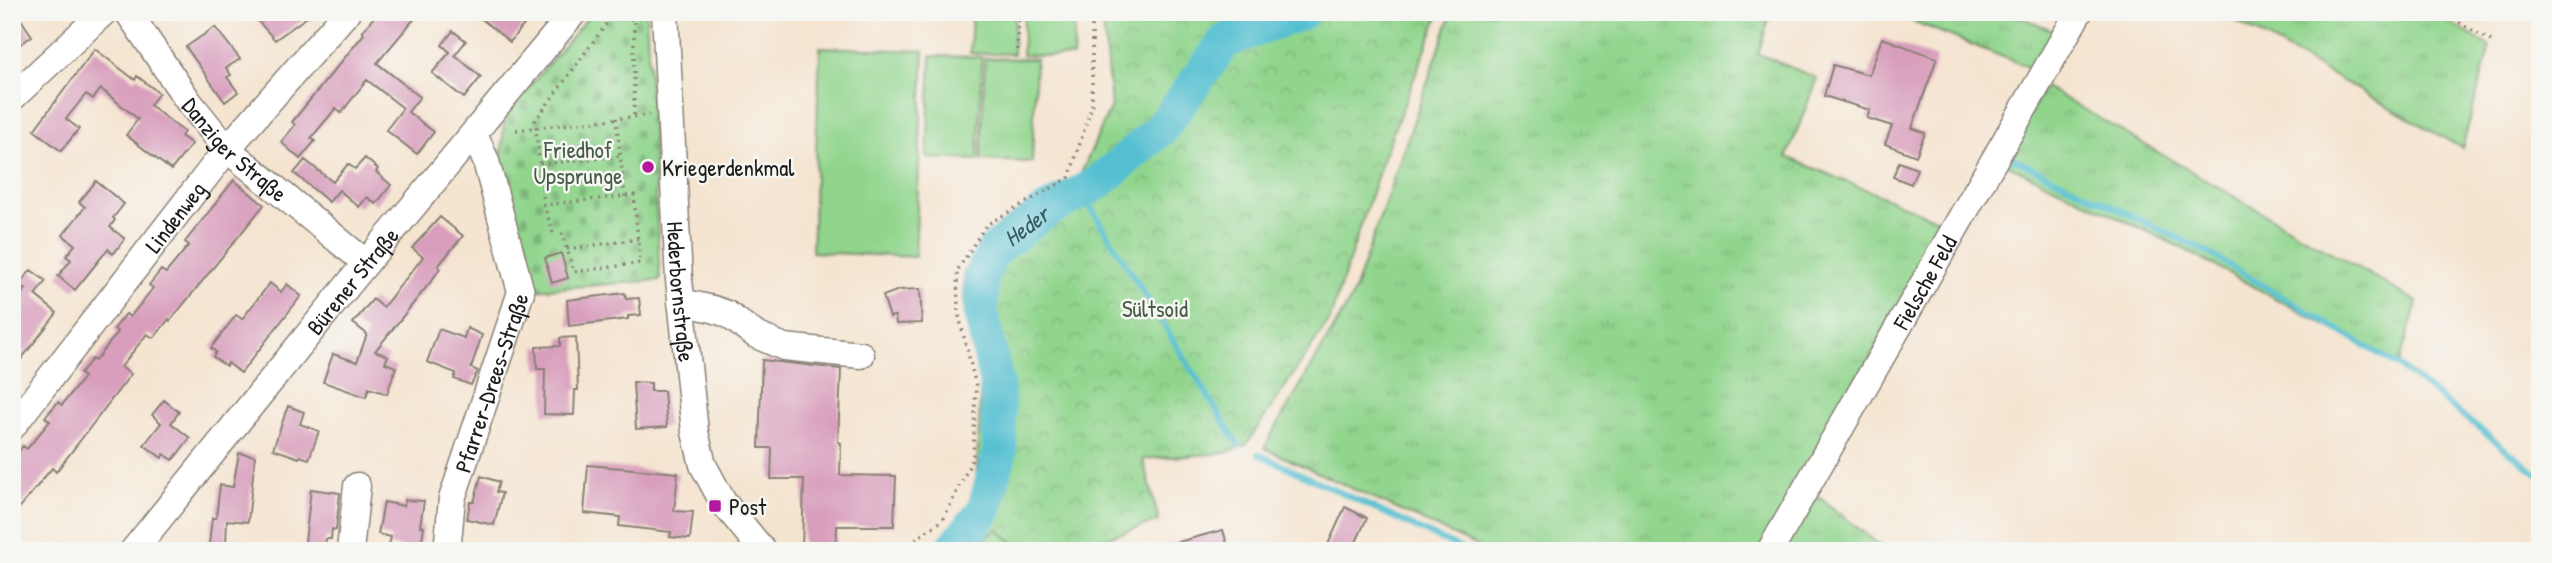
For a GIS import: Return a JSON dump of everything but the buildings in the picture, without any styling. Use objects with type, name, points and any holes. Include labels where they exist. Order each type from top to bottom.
[{"type":"street","points":[[12,98],[104,12]]},
{"type":"street","name":"Danziger Straße","points":[[128,12],[189,102],[227,149],[366,264]]},
{"type":"street","name":"Bürener Straße","points":[[133,551],[574,12]]},
{"type":"street","name":"Hederbornstraße","points":[[665,12],[668,113],[681,303],[695,432],[703,465],[723,502],[757,548]]},
{"type":"street","name":"Fielsche Feld","points":[[1770,551],[2079,12]]},
{"type":"street","name":"Lindenweg","points":[[12,427],[227,149],[344,13]]},
{"type":"street","name":"Pfarrer-Drees-Straße","points":[[447,551],[452,499],[522,292],[486,160],[474,134]]},
{"type":"street","points":[[681,303],[727,314],[756,335],[784,347],[860,355]]},
{"type":"street","points":[[350,551],[357,486]]},
{"type":"path","points":[[1017,50],[1019,12]]},
{"type":"path","points":[[898,551],[943,520],[973,458],[976,386],[958,312],[957,271],[986,225],[1069,178],[1092,105],[1092,12]]},
{"type":"path","points":[[2441,12],[2491,41]]},
{"type":"path","points":[[552,233],[544,205],[535,121],[610,19],[634,19],[634,116]]},
{"type":"path","points":[[516,130],[668,113]]},
{"type":"path","points":[[616,118],[625,197]]},
{"type":"path","points":[[540,164],[620,156]]},
{"type":"path","points":[[544,205],[634,195],[640,263],[574,272],[561,230]]},
{"type":"path","points":[[567,249],[638,239]]},
{"type":"green space","name":"Friedhof Upsprunge","points":[[592,12],[646,12],[660,280],[534,290],[500,167],[505,116]]},
{"type":"green space","points":[[972,12],[1015,12],[1013,54],[970,53]]},
{"type":"green space","points":[[1024,12],[1075,12],[1073,57],[1022,55]]},
{"type":"green space","name":"Sültsoid","points":[[1102,12],[1440,12],[1386,150],[1329,321],[1246,445],[1226,453],[1143,459],[1159,521],[1064,551],[1023,551],[997,529],[969,551],[939,551],[975,509],[981,379],[964,306],[964,271],[991,234],[1079,178],[1111,106]]},
{"type":"green space","points":[[1452,12],[1771,12],[1758,54],[1817,78],[1787,157],[1944,222],[1801,483],[1887,551],[1488,551],[1264,448],[1352,297]]},
{"type":"green space","points":[[1890,12],[2008,12],[2055,31],[2033,69]]},
{"type":"green space","points":[[2220,12],[2431,12],[2490,46],[2462,148]]},
{"type":"green space","points":[[820,47],[924,51],[915,257],[812,252]]},
{"type":"green space","points":[[931,56],[982,57],[978,160],[927,158]]},
{"type":"green space","points":[[985,58],[1036,59],[1032,162],[981,160]]},
{"type":"green space","points":[[2045,87],[2417,302],[2399,365],[2182,248],[2002,162]]},
{"type":"green space","points":[[997,529],[1023,551],[970,551]]},
{"type":"waterway","name":"Heder","points":[[951,551],[984,511],[1000,452],[997,386],[981,313],[981,275],[995,249],[1046,211],[1098,183],[1162,128],[1225,41],[1303,12]]},
{"type":"waterway","points":[[2012,158],[2207,252],[2399,366],[2540,476]]},
{"type":"waterway","points":[[1081,192],[1239,446]]},
{"type":"waterway","points":[[1258,454],[1466,551]]},
{"type":"place","name":"Kriegerdenkmal","points":[[648,167]]},
{"type":"place","name":"Post","points":[[715,506]]}]
